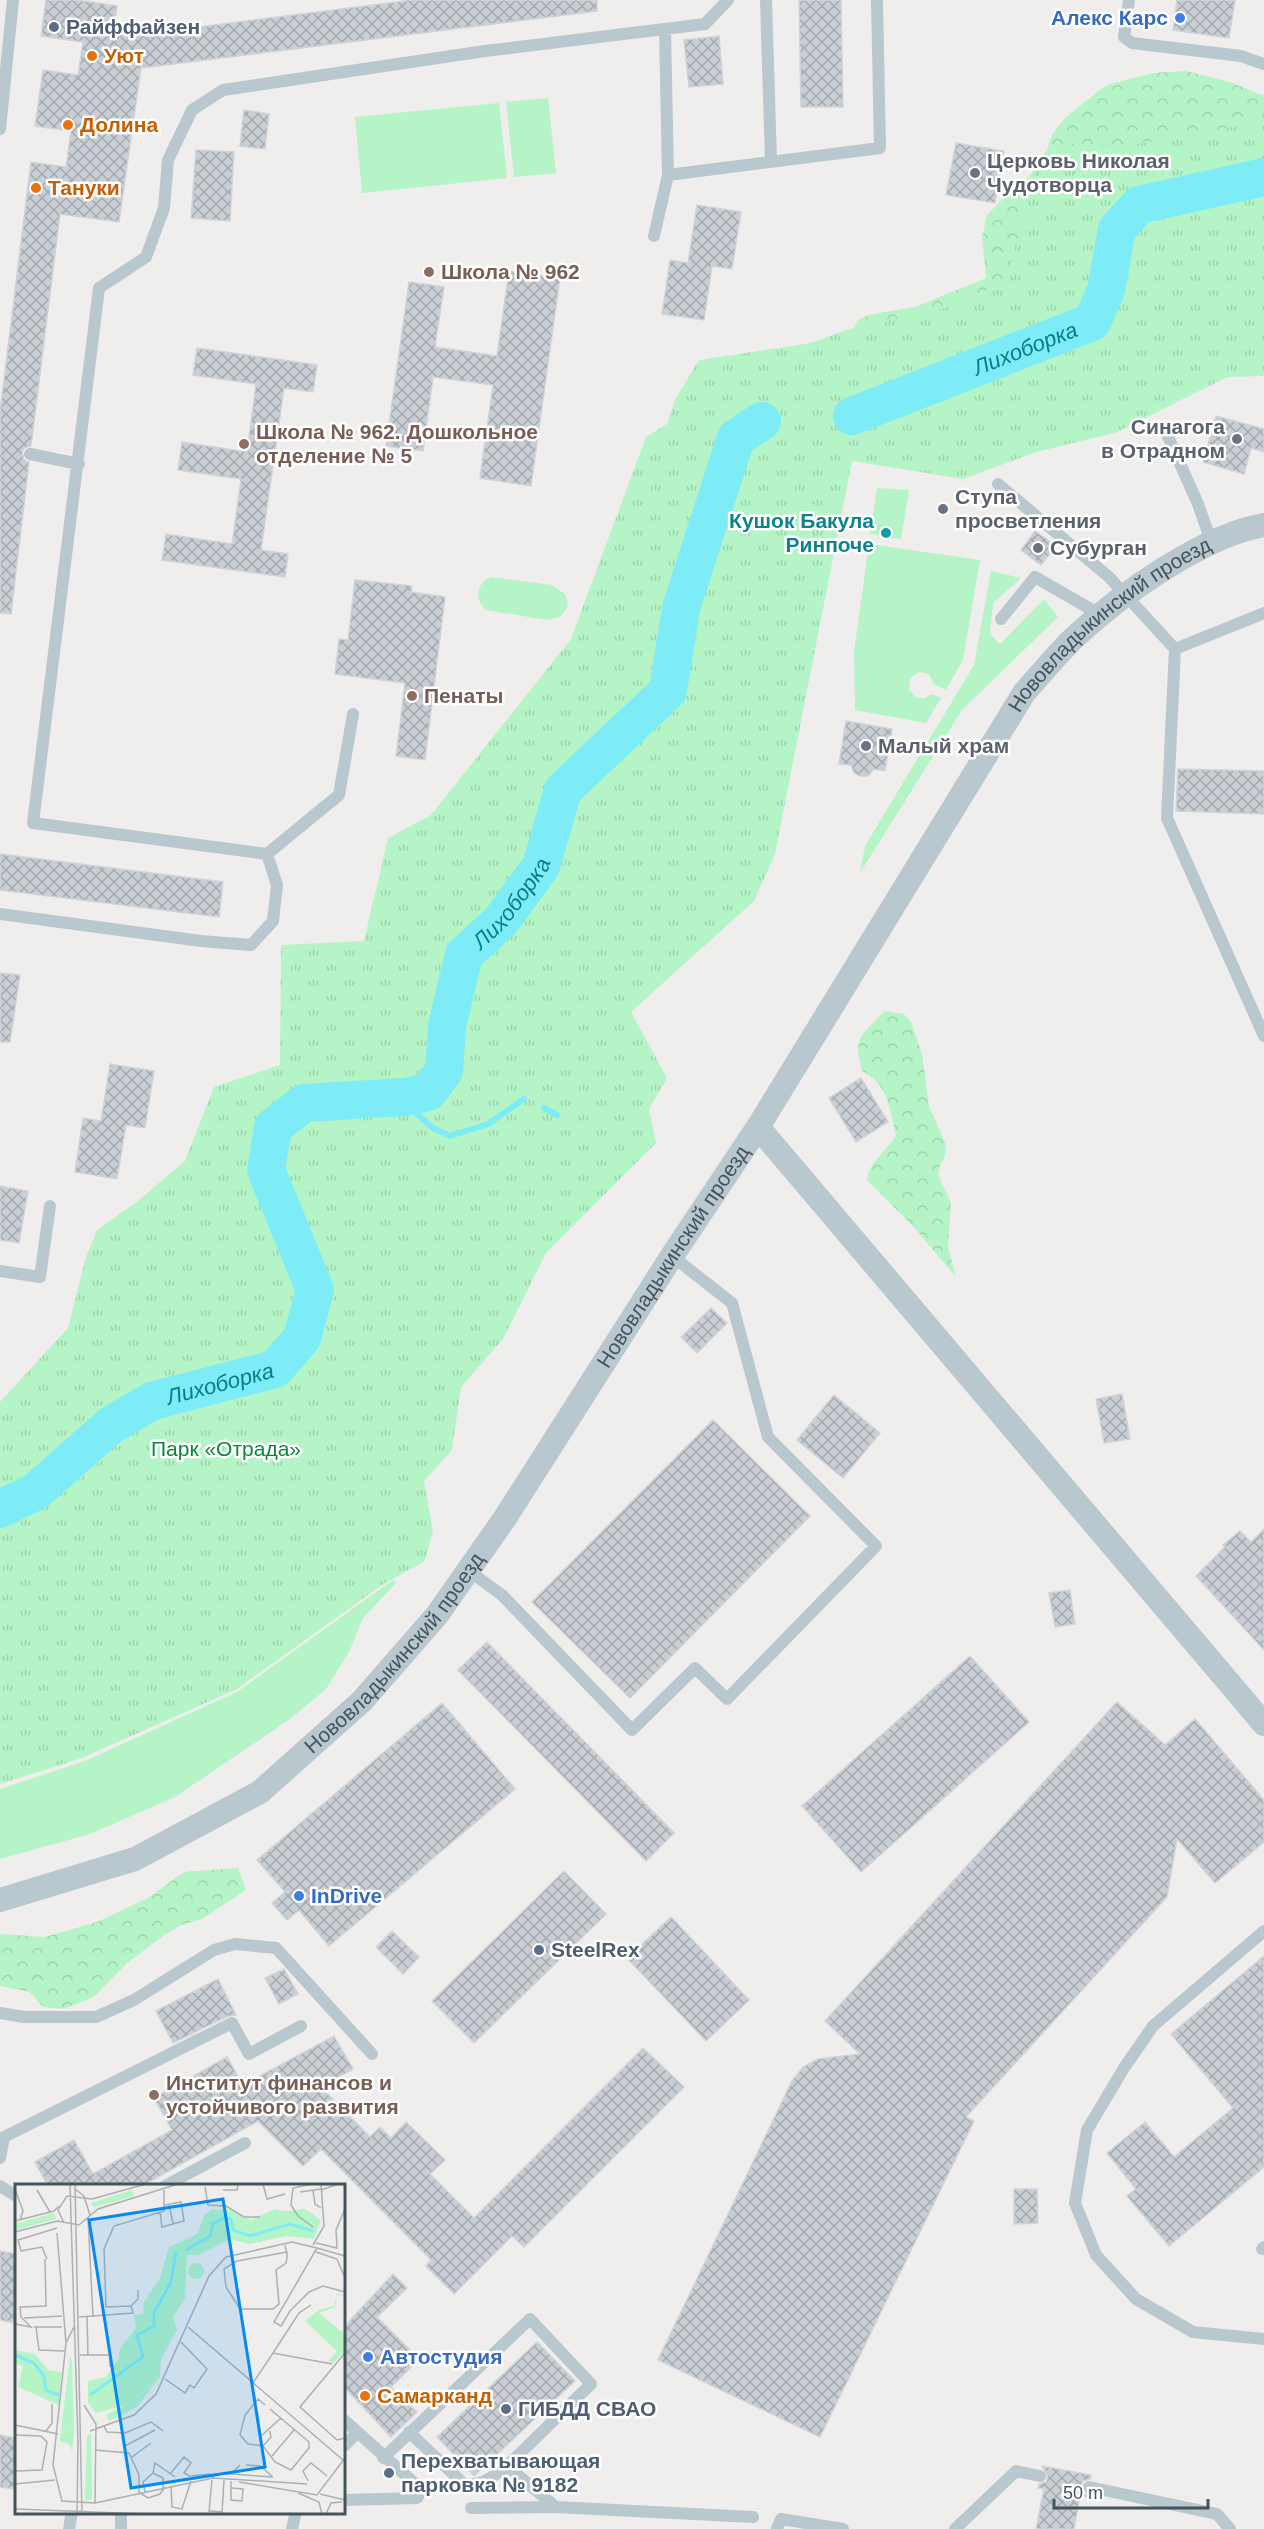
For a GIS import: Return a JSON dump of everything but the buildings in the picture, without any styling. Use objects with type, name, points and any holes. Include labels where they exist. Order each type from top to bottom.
[{"type":"street","name":"Нововладыкинский проезд","points":[[0,1900],[135,1859],[260,1792],[362,1701],[437,1615],[469,1571],[758,1127],[1024,693],[1076,636],[1127,594],[1211,542],[1264,525]]},
{"type":"street","points":[[758,1127],[1264,1724]]},
{"type":"lane","points":[[0,129],[13,0]]},
{"type":"lane","points":[[353,714],[339,795],[267,854],[33,823],[99,288],[146,257],[164,208],[168,160],[192,110],[223,90],[485,51],[705,24],[728,0]]},
{"type":"lane","points":[[766,0],[771,162]]},
{"type":"lane","points":[[668,175],[880,148],[877,0]]},
{"type":"lane","points":[[1129,0],[1124,38],[1132,43],[1241,56],[1264,64]]},
{"type":"lane","points":[[654,236],[668,175],[665,29]]},
{"type":"lane","points":[[1166,432],[1211,542]]},
{"type":"lane","points":[[30,454],[79,464]]},
{"type":"lane","points":[[998,484],[1109,577],[1175,649],[1167,818],[1264,1036]]},
{"type":"lane","points":[[1001,619],[1035,576],[1101,615]]},
{"type":"lane","points":[[1175,649],[1264,613]]},
{"type":"lane","points":[[0,914],[201,941],[251,945],[273,921],[277,885],[267,854]]},
{"type":"lane","points":[[0,1271],[40,1276],[50,1206]]},
{"type":"lane","points":[[469,1571],[502,1595],[632,1730],[695,1668],[727,1699],[876,1546],[768,1437],[732,1303],[672,1256]]},
{"type":"lane","points":[[1264,1931],[1153,2026],[1124,2068],[1087,2130],[1076,2203],[1096,2255],[1136,2299],[1193,2332],[1264,2339]]},
{"type":"lane","points":[[0,2013],[24,2017],[96,2017],[134,2000],[214,1950],[235,1944],[276,1948],[372,2054]]},
{"type":"lane","points":[[0,2158],[4,2137],[232,2023],[249,2054],[301,2026]]},
{"type":"lane","points":[[169,2184],[245,2143]]},
{"type":"lane","points":[[0,2187],[15,2195]]},
{"type":"lane","points":[[383,2457],[409,2432],[530,2319],[591,2384],[507,2466],[483,2483],[474,2486],[464,2484],[409,2432]]},
{"type":"lane","points":[[345,2421],[422,2490],[417,2498],[345,2500]]},
{"type":"lane","points":[[345,2445],[357,2433]]},
{"type":"lane","points":[[507,2466],[556,2507]]},
{"type":"lane","points":[[955,2529],[1016,2471],[1040,2476]]},
{"type":"lane","points":[[1089,2487],[1217,2514],[1230,2529]]},
{"type":"lane","points":[[471,2508],[556,2507],[753,2517]]},
{"type":"lane","points":[[69,2529],[72,2514]]},
{"type":"lane","points":[[292,2529],[296,2514]]},
{"type":"lane","points":[[777,2529],[781,2518],[843,2529]]},
{"type":"green space","points":[[1186,71],[1230,82],[1264,96],[1264,160],[1079,275],[849,337],[858,320],[868,315],[915,307],[986,278],[982,237],[987,215],[1029,177],[1047,150],[1053,133],[1066,117],[1101,89],[1111,84],[1153,73]]},
{"type":"green space","points":[[548,98],[556,173],[514,177],[506,102]]},
{"type":"green space","points":[[499,103],[507,178],[362,193],[355,117]]},
{"type":"green space","name":"Парк «Отрада»","points":[[1254,122],[1264,124],[1264,376],[1227,377],[1115,433],[1036,452],[963,479],[852,461],[775,854],[754,901],[631,1012],[667,1078],[649,1109],[656,1143],[546,1253],[503,1339],[461,1387],[452,1450],[424,1481],[433,1531],[425,1561],[382,1585],[237,1689],[82,1758],[0,1784],[0,1402],[68,1328],[86,1257],[97,1230],[134,1204],[185,1161],[214,1087],[280,1065],[281,945],[364,941],[388,838],[431,815],[571,639],[646,437],[667,424],[676,398],[699,360],[811,343],[846,330],[942,309],[1006,282],[1038,158],[1075,143],[1122,146],[1197,135]]},
{"type":"green space","points":[[877,488],[909,490],[901,539],[870,534]]},
{"type":"green space","points":[[869,544],[980,560],[963,660],[946,690],[934,684],[929,674],[919,672],[910,678],[909,689],[915,697],[924,698],[932,694],[941,698],[926,723],[855,710],[854,652]]},
{"type":"green space","points":[[991,571],[1021,578],[993,603],[990,634],[1000,644],[1044,599],[1058,617],[962,710],[860,873],[865,846],[974,665]]},
{"type":"green space","points":[[491,577],[552,585],[565,594],[568,606],[560,617],[547,620],[486,610],[482,606],[478,592],[482,583]]},
{"type":"green space","points":[[884,1011],[904,1014],[911,1022],[922,1054],[929,1106],[946,1145],[945,1156],[938,1175],[951,1203],[948,1247],[956,1277],[913,1226],[867,1180],[871,1167],[896,1135],[887,1098],[871,1076],[862,1071],[858,1050],[861,1037]]},
{"type":"green space","points":[[393,1580],[396,1583],[363,1618],[349,1652],[326,1689],[290,1719],[175,1797],[90,1834],[0,1859],[0,1789],[85,1761],[237,1692]]},
{"type":"green space","points":[[238,1868],[246,1890],[202,1919],[181,1925],[163,1936],[127,1963],[94,1997],[64,2009],[43,2007],[30,1992],[0,1986],[0,1934],[45,1937],[97,1922],[148,1898],[184,1872]]},
{"type":"waterway","name":"Лихоборка","points":[[852,416],[1092,322],[1106,290],[1117,229],[1139,205],[1264,177]]},
{"type":"waterway","name":"Лихоборка","points":[[0,1509],[35,1492],[111,1425],[152,1401],[275,1369],[302,1338],[315,1290],[266,1170],[273,1127],[304,1103],[405,1097],[428,1092],[444,1071],[447,1026],[464,955],[501,921],[541,866],[563,790],[668,691],[681,608],[736,438],[762,421]]},
{"type":"waterway","points":[[405,1097],[417,1114],[433,1128],[450,1136],[488,1124],[524,1099]]},
{"type":"waterway","points":[[544,1108],[557,1115]]},
{"type":"place","name":"Алекс Карс","points":[[1180,18]]},
{"type":"place","name":"Райффайзен","points":[[54,27]]},
{"type":"place","name":"Уют","points":[[92,56]]},
{"type":"place","name":"Долина","points":[[68,125]]},
{"type":"place","name":"Церковь Николая Чудотворца","points":[[975,173]]},
{"type":"place","name":"Тануки","points":[[36,188]]},
{"type":"place","name":"Школа № 962","points":[[429,272]]},
{"type":"place","name":"Синагога в Отрадном","points":[[1237,439]]},
{"type":"place","name":"Школа № 962. Дошкольное отделение № 5","points":[[244,444]]},
{"type":"place","name":"Ступа просветления","points":[[943,509]]},
{"type":"place","name":"Кушок Бакула Ринпоче","points":[[886,533]]},
{"type":"place","name":"Субурган","points":[[1038,548]]},
{"type":"place","name":"Пенаты","points":[[412,696]]},
{"type":"place","name":"Малый храм","points":[[866,746]]},
{"type":"place","name":"InDrive","points":[[299,1896]]},
{"type":"place","name":"SteelRex","points":[[539,1950]]},
{"type":"place","name":"Институт финансов и устойчивого развития","points":[[154,2095]]},
{"type":"place","name":"Автостудия","points":[[368,2357]]},
{"type":"place","name":"Самарканд","points":[[365,2396]]},
{"type":"place","name":"ГИБДД СВАО","points":[[506,2409]]},
{"type":"place","name":"Перехватывающая парковка № 9182","points":[[389,2473]]}]
